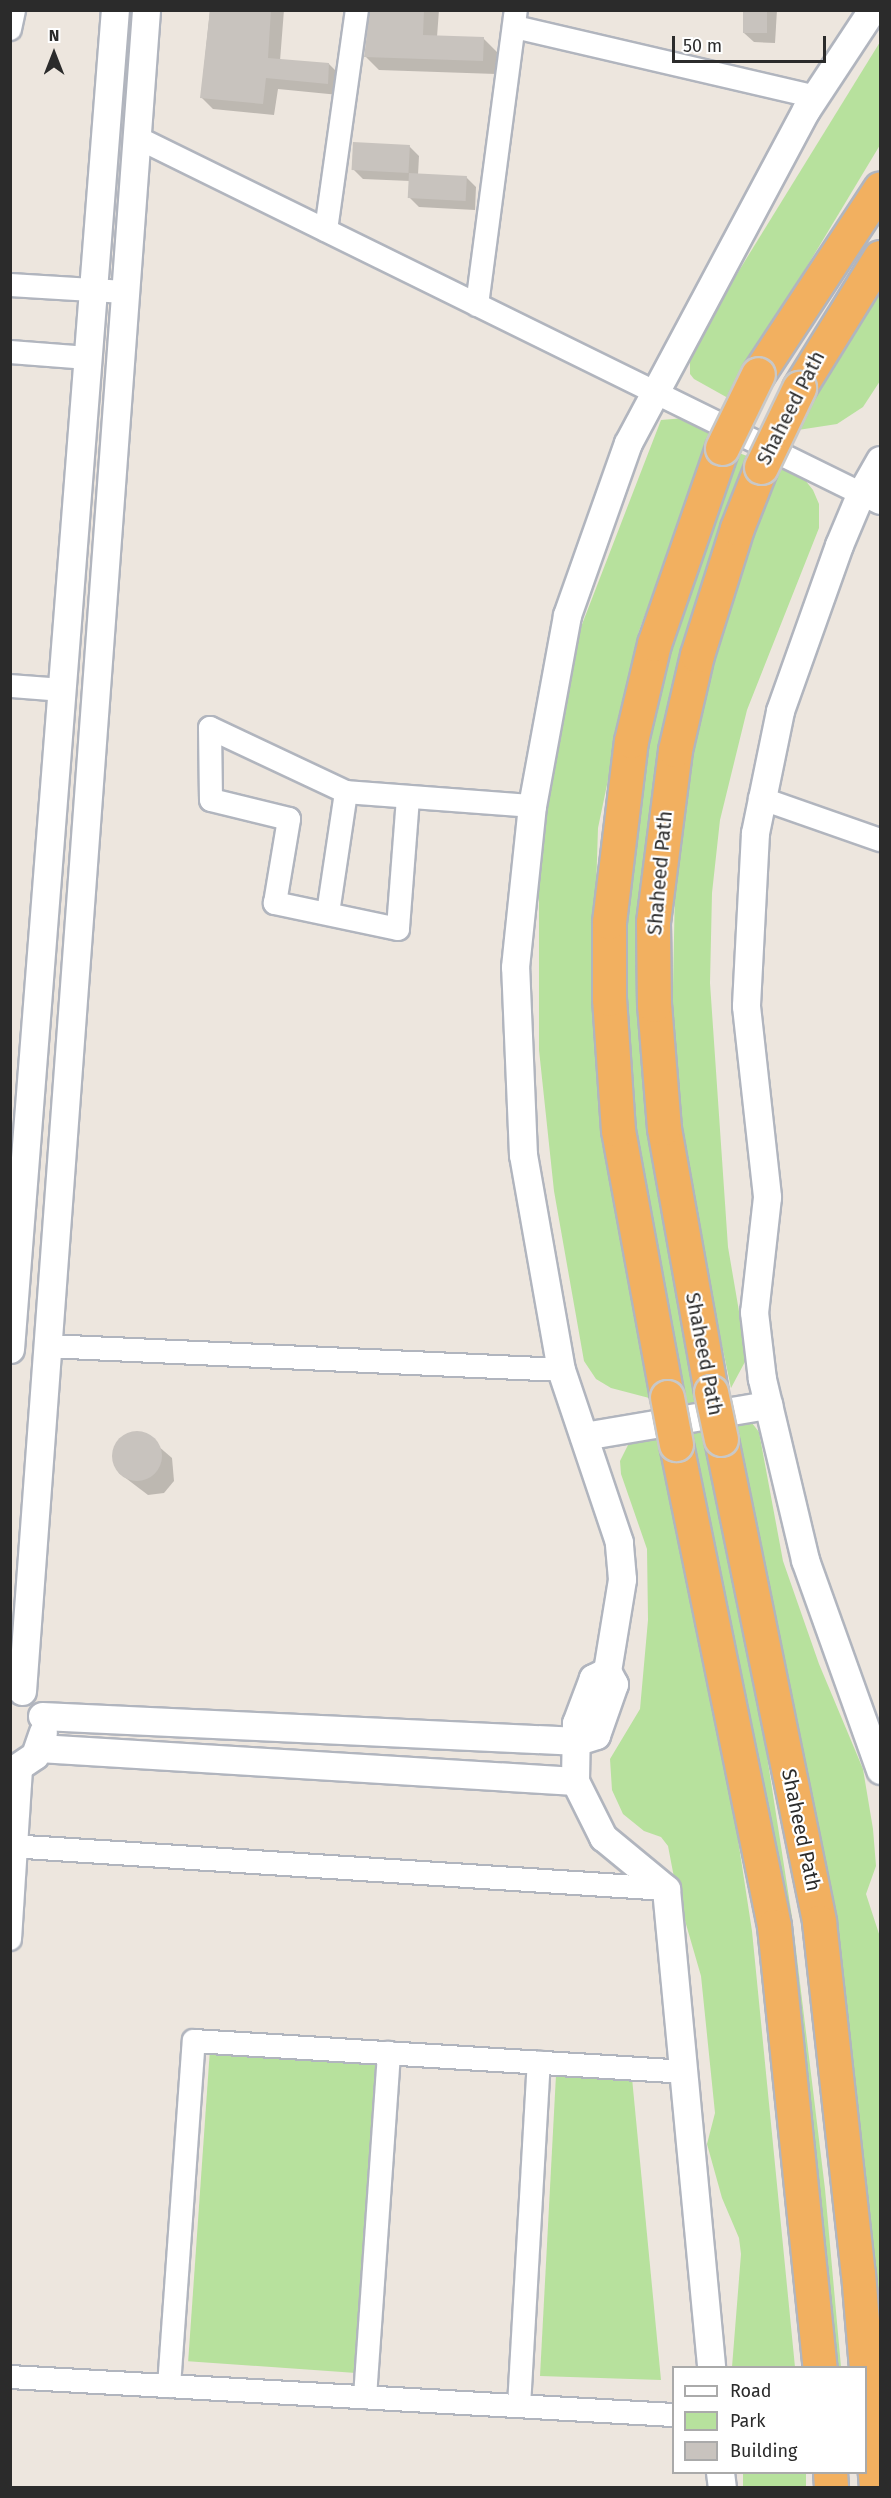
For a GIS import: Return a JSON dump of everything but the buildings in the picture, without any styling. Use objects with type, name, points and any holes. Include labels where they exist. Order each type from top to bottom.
[{"type":"highway","name":"Shaheed Path","points":[[820,2366],[774,1926],[676,1444],[618,1130],[609,999],[609,922],[634,730],[654,644],[722,448],[758,374],[880,188]]},
{"type":"highway","name":"Shaheed Path","points":[[866,2366],[858,2273],[819,1922],[711,1392],[664,1128],[654,1005],[653,922],[675,750],[694,665],[737,528],[761,467],[799,388],[880,257]]},
{"type":"highway","name":"Shaheed Path","points":[[867,2380],[876,2487]]},
{"type":"street","points":[[10,29],[14,10]]},
{"type":"street","points":[[10,1349],[116,10]]},
{"type":"street","points":[[146,10],[47,1346],[16,1688],[42,1716],[578,1742]]},
{"type":"street","points":[[326,230],[357,10]]},
{"type":"street","points":[[711,2366],[666,1889],[603,1837],[575,1781],[578,1742],[576,1723],[593,1678],[607,1671],[622,1579],[619,1542],[561,1370],[523,1155],[514,967],[532,806],[567,615],[628,443],[815,97],[872,10]]},
{"type":"street","points":[[477,305],[516,19],[815,97]]},
{"type":"street","points":[[136,136],[870,499]]},
{"type":"street","points":[[10,285],[125,292]]},
{"type":"street","points":[[10,352],[88,358]]},
{"type":"street","points":[[880,460],[870,499],[780,711],[760,798],[746,1006],[767,1197],[754,1312],[768,1404],[805,1560],[880,1770]]},
{"type":"street","points":[[10,686],[62,690]]},
{"type":"street","points":[[408,798],[398,929],[275,903],[289,819],[211,800],[210,728],[346,792],[532,806]]},
{"type":"street","points":[[328,913],[346,792]]},
{"type":"street","points":[[760,798],[880,840]]},
{"type":"street","points":[[47,1346],[561,1370]]},
{"type":"street","points":[[584,1436],[768,1404]]},
{"type":"street","points":[[10,1939],[16,1770],[39,1748],[42,1716]]},
{"type":"street","points":[[39,1748],[575,1781]]},
{"type":"street","points":[[13,1846],[666,1889]]},
{"type":"street","points":[[169,2386],[194,2041],[685,2072]]},
{"type":"street","points":[[365,2397],[389,2053]]},
{"type":"street","points":[[519,2406],[539,2063]]},
{"type":"street","points":[[10,2377],[672,2415]]},
{"type":"green space","points":[[880,42],[880,145],[728,398],[694,379],[690,374],[690,350]]},
{"type":"green space","points":[[880,279],[880,381],[863,407],[837,424],[798,430],[822,378]]},
{"type":"green space","points":[[685,418],[715,426],[639,631],[598,828],[593,982],[653,1399],[611,1388],[596,1379],[584,1361],[554,1191],[539,1050],[539,877],[543,821],[564,684],[581,627],[661,420]]},
{"type":"green space","points":[[736,452],[750,457],[640,938],[792,1917],[825,2189],[841,2366],[825,2366],[807,2189],[628,1141],[623,973],[634,778],[668,642]]},
{"type":"green space","points":[[782,465],[801,475],[813,490],[819,504],[819,528],[747,710],[720,820],[712,893],[710,983],[728,1247],[747,1358],[731,1388],[696,1222],[680,1113],[672,1037],[675,888],[691,749],[705,680],[757,515]]},
{"type":"green space","points":[[733,1414],[748,1418],[759,1432],[783,1561],[819,1664],[863,1769],[873,1829],[876,1866],[866,1894],[880,1937],[880,2487],[865,2331]]},
{"type":"green space","points":[[657,1427],[718,1709],[752,1931],[795,2366],[732,2366],[741,2254],[739,2238],[722,2198],[707,2144],[715,2113],[701,1976],[677,1893],[668,1846],[661,1837],[644,1831],[623,1814],[612,1790],[610,1759],[640,1709],[648,1620],[647,1549],[621,1474],[620,1461],[630,1441]]},
{"type":"green space","points":[[210,2049],[382,2061],[360,2373],[188,2361]]},
{"type":"green space","points":[[556,2075],[632,2078],[661,2380],[540,2376]]},
{"type":"green space","points":[[743,2474],[806,2474],[806,2487],[743,2487]]}]
